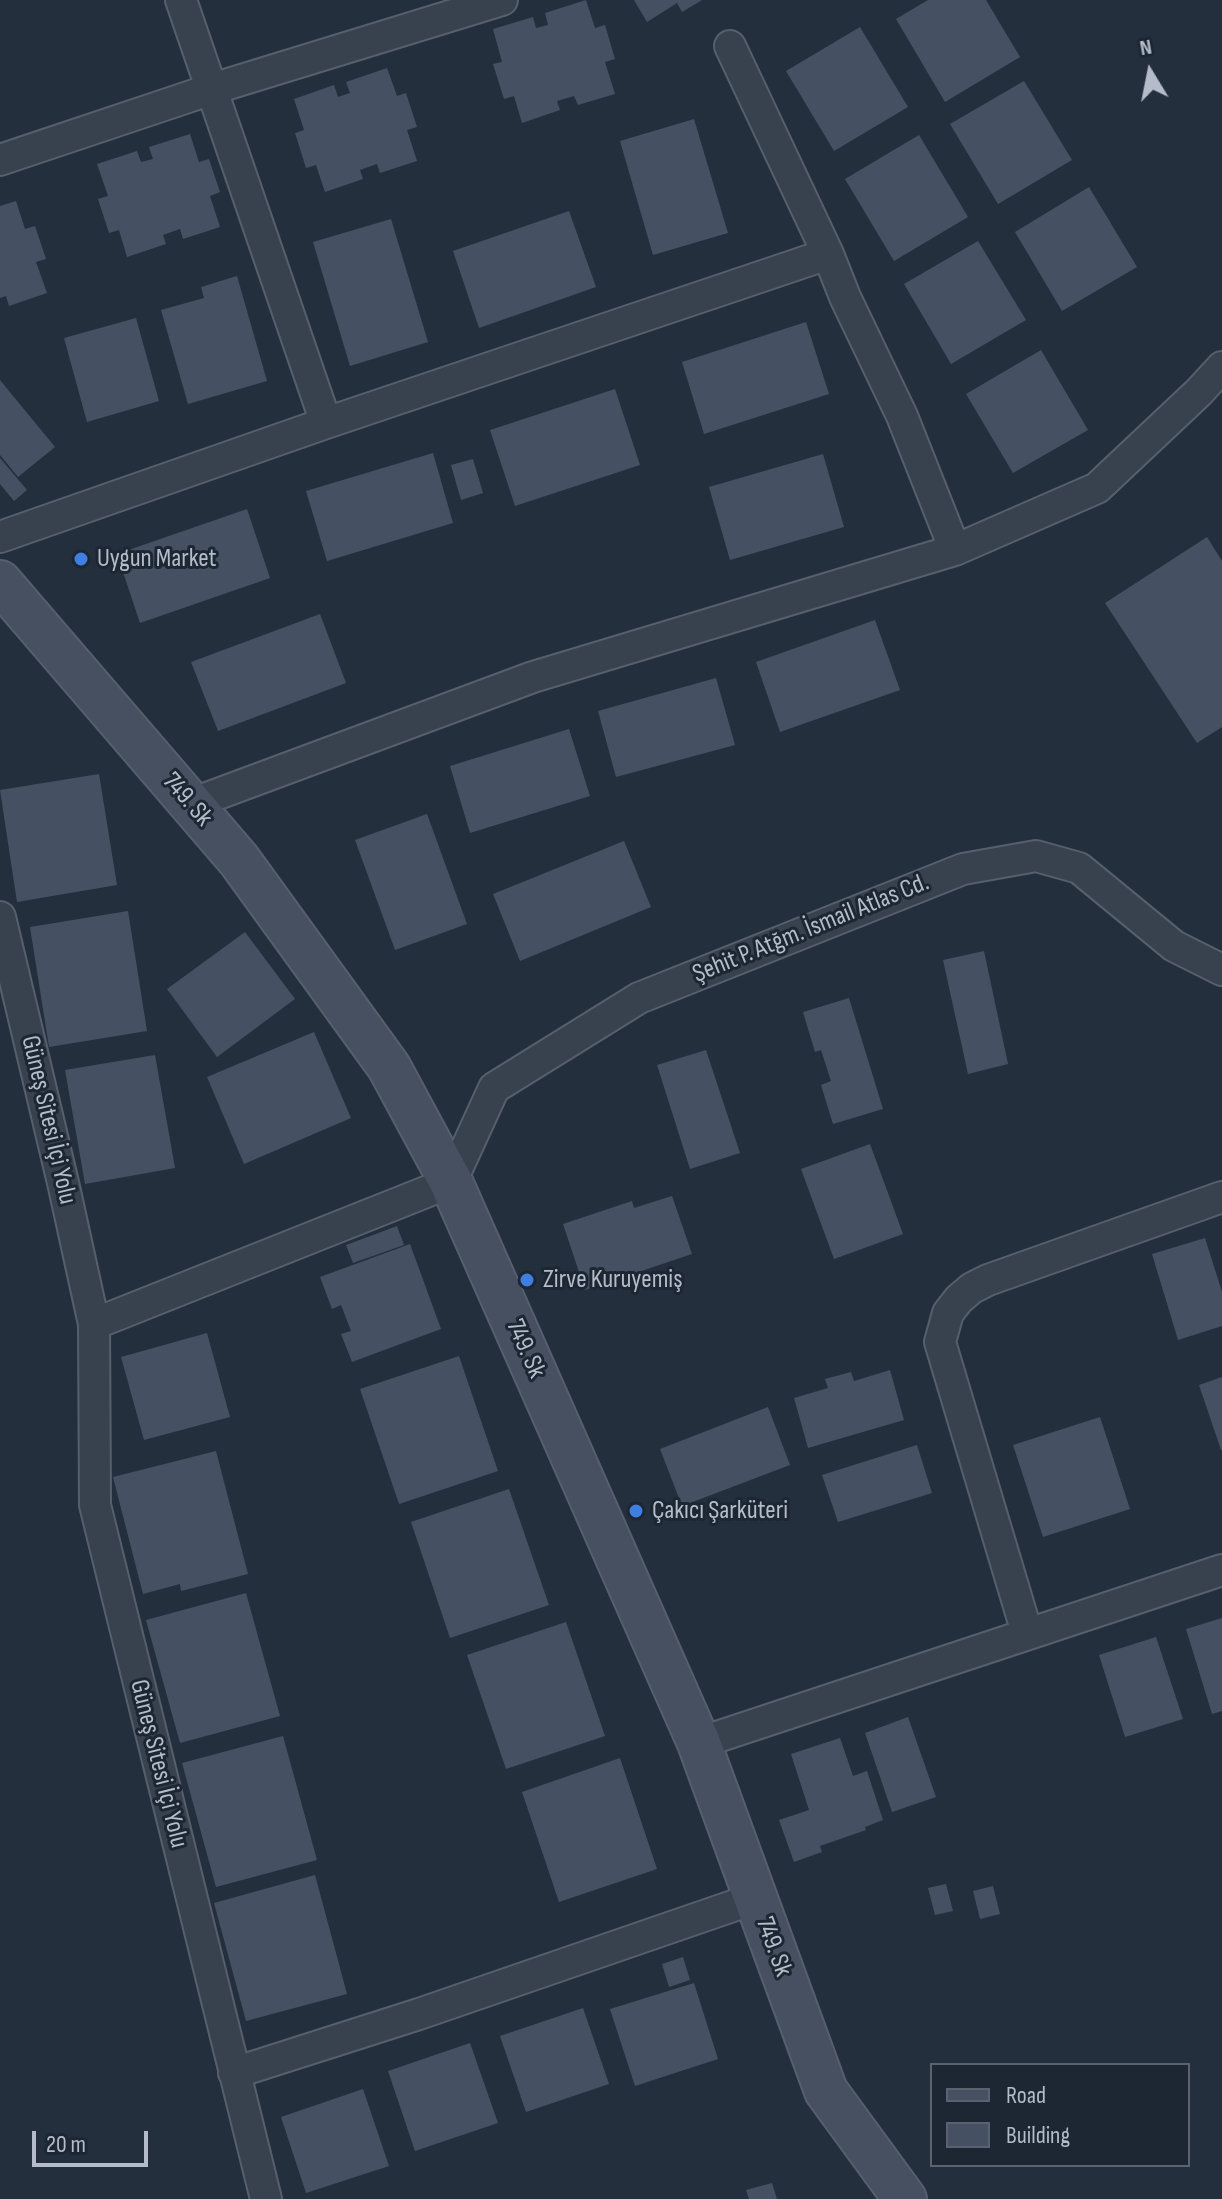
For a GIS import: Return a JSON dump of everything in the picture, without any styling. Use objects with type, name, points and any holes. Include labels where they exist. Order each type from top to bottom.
[{"type":"street","points":[[181,0],[326,423]]},
{"type":"street","points":[[0,160],[212,89],[502,0]]},
{"type":"street","points":[[730,46],[902,416],[955,550]]},
{"type":"street","points":[[0,537],[326,423],[828,254]]},
{"type":"street","points":[[191,804],[533,677],[955,550],[1097,488],[1222,367]]},
{"type":"street","name":"749. Sk","points":[[0,582],[239,860],[389,1067],[451,1182],[699,1743],[826,2091],[905,2199]]},
{"type":"street","name":"Şehit P. Atğm. İsmail Atlas Cd.","points":[[451,1182],[494,1088],[626,1006],[717,966],[963,869],[1036,856],[1079,868],[1174,946],[1222,970]]},
{"type":"street","name":"Güneş Sitesi İçi Yolu","points":[[0,917],[94,1324],[95,1505],[266,2199]]},
{"type":"street","points":[[94,1324],[451,1182]]},
{"type":"street","points":[[1027,1633],[940,1342],[948,1313],[972,1288],[988,1280],[1222,1197]]},
{"type":"street","points":[[699,1743],[1222,1570]]},
{"type":"street","points":[[234,2073],[419,2014],[756,1898]]},
{"type":"building","points":[[586,0],[595,28],[605,25],[615,59],[605,62],[615,94],[578,105],[574,96],[557,101],[560,110],[522,123],[514,96],[504,99],[493,64],[502,62],[493,29],[533,17],[536,28],[548,25],[545,13]]},
{"type":"building","points":[[634,0],[702,0],[682,12],[677,3],[647,22]]},
{"type":"building","points":[[928,0],[986,0],[1020,57],[945,102],[896,19]]},
{"type":"building","points":[[860,27],[908,107],[834,151],[786,71]]},
{"type":"building","points":[[387,68],[397,96],[406,93],[417,127],[407,130],[417,161],[380,173],[377,164],[360,170],[363,179],[325,192],[316,165],[306,168],[295,133],[304,130],[294,99],[334,85],[338,97],[350,93],[346,82]]},
{"type":"building","points":[[1024,81],[1072,160],[998,204],[950,124]]},
{"type":"building","points":[[694,119],[728,233],[653,255],[620,141]]},
{"type":"building","points":[[190,134],[199,162],[209,159],[220,192],[210,196],[220,227],[183,239],[180,229],[163,235],[166,244],[127,257],[119,230],[109,233],[98,199],[108,196],[97,164],[137,151],[141,162],[153,159],[149,147]]},
{"type":"building","points":[[919,135],[968,217],[894,261],[845,179]]},
{"type":"building","points":[[1089,187],[1137,267],[1062,311],[1015,232]]},
{"type":"building","points":[[16,201],[25,229],[35,226],[46,259],[36,262],[47,293],[9,306],[6,296],[0,298],[0,206]]},
{"type":"building","points":[[569,211],[596,287],[479,328],[453,251]]},
{"type":"building","points":[[391,219],[428,342],[350,366],[313,242]]},
{"type":"building","points":[[978,241],[1026,320],[951,364],[904,284]]},
{"type":"building","points":[[237,276],[267,381],[188,404],[161,310],[204,298],[201,287]]},
{"type":"building","points":[[136,318],[159,401],[87,422],[64,338]]},
{"type":"building","points":[[806,322],[829,394],[704,434],[682,362]]},
{"type":"building","points":[[1041,350],[1088,430],[1013,473],[966,394]]},
{"type":"building","points":[[0,380],[55,447],[18,477],[0,455]]},
{"type":"building","points":[[615,389],[640,465],[515,506],[490,430]]},
{"type":"building","points":[[433,453],[453,523],[327,561],[306,491]]},
{"type":"building","points":[[823,454],[844,527],[730,560],[709,487]]},
{"type":"building","points":[[0,458],[27,490],[14,501],[0,484]]},
{"type":"building","points":[[473,459],[483,493],[461,500],[451,465]]},
{"type":"building","points":[[247,509],[270,578],[140,623],[117,554]]},
{"type":"building","points":[[1207,537],[1222,561],[1222,727],[1197,743],[1105,603]]},
{"type":"building","points":[[320,614],[346,683],[218,731],[191,662]]},
{"type":"building","points":[[875,620],[900,690],[780,732],[756,662]]},
{"type":"building","points":[[716,678],[735,745],[616,777],[598,711]]},
{"type":"building","points":[[569,729],[590,796],[470,833],[450,766]]},
{"type":"building","points":[[99,774],[117,885],[17,902],[0,790]]},
{"type":"building","points":[[427,814],[467,924],[395,950],[355,840]]},
{"type":"building","points":[[624,841],[651,907],[520,961],[493,894]]},
{"type":"building","points":[[128,911],[147,1031],[49,1047],[30,927]]},
{"type":"building","points":[[245,932],[295,999],[217,1057],[167,989]]},
{"type":"building","points":[[984,951],[1008,1064],[968,1074],[943,960]]},
{"type":"building","points":[[849,998],[883,1109],[833,1124],[821,1085],[831,1081],[821,1050],[815,1052],[803,1012]]},
{"type":"building","points":[[314,1032],[351,1118],[244,1164],[207,1077]]},
{"type":"building","points":[[706,1050],[740,1153],[690,1169],[657,1065]]},
{"type":"building","points":[[155,1055],[175,1168],[85,1184],[65,1070]]},
{"type":"building","points":[[870,1144],[903,1234],[834,1259],[801,1169]]},
{"type":"building","points":[[672,1196],[692,1254],[585,1290],[563,1224],[632,1201],[634,1208]]},
{"type":"building","points":[[397,1226],[404,1245],[353,1263],[346,1245]]},
{"type":"building","points":[[1205,1238],[1222,1292],[1222,1326],[1178,1340],[1152,1254]]},
{"type":"building","points":[[410,1244],[441,1329],[352,1362],[341,1334],[351,1331],[341,1305],[332,1309],[320,1277]]},
{"type":"building","points":[[207,1333],[230,1417],[144,1440],[121,1357]]},
{"type":"building","points":[[459,1356],[498,1471],[399,1504],[360,1389]]},
{"type":"building","points":[[890,1370],[904,1420],[808,1448],[794,1398],[828,1388],[825,1379],[851,1372],[854,1381]]},
{"type":"building","points":[[1222,1377],[1222,1450],[1221,1450],[1199,1385]]},
{"type":"building","points":[[768,1407],[790,1465],[682,1506],[660,1449]]},
{"type":"building","points":[[1100,1417],[1130,1509],[1043,1537],[1013,1445]]},
{"type":"building","points":[[917,1445],[932,1493],[838,1522],[822,1475]]},
{"type":"building","points":[[216,1451],[248,1574],[181,1591],[180,1584],[143,1594],[113,1477]]},
{"type":"building","points":[[509,1489],[549,1605],[450,1638],[411,1522]]},
{"type":"building","points":[[246,1593],[280,1716],[180,1743],[146,1620]]},
{"type":"building","points":[[1222,1618],[1222,1711],[1212,1714],[1186,1629]]},
{"type":"building","points":[[566,1622],[605,1736],[506,1769],[467,1655]]},
{"type":"building","points":[[1156,1637],[1183,1719],[1125,1737],[1099,1655]]},
{"type":"building","points":[[908,1717],[936,1797],[892,1812],[865,1733]]},
{"type":"building","points":[[283,1736],[317,1860],[216,1887],[182,1763]]},
{"type":"building","points":[[840,1738],[853,1776],[867,1771],[883,1820],[865,1827],[866,1830],[820,1846],[822,1852],[794,1862],[779,1820],[809,1810],[791,1754]]},
{"type":"building","points":[[620,1758],[657,1869],[559,1902],[522,1792]]},
{"type":"building","points":[[315,1875],[347,1994],[246,2021],[214,1903]]},
{"type":"building","points":[[946,1884],[953,1911],[935,1915],[928,1888]]},
{"type":"building","points":[[993,1886],[1000,1914],[980,1919],[973,1891]]},
{"type":"building","points":[[683,1957],[690,1980],[669,1987],[662,1964]]},
{"type":"building","points":[[694,1983],[718,2059],[635,2086],[610,2009]]},
{"type":"building","points":[[583,2008],[609,2084],[526,2112],[500,2036]]},
{"type":"building","points":[[470,2043],[498,2123],[415,2151],[388,2071]]},
{"type":"building","points":[[363,2089],[389,2166],[306,2193],[281,2117]]},
{"type":"building","points":[[772,2183],[777,2199],[749,2199],[746,2190]]},
{"type":"place","name":"Uygun Market","points":[[81,559]]},
{"type":"place","name":"Zirve Kuruyemiş","points":[[527,1280]]},
{"type":"place","name":"Çakıcı Şarküteri","points":[[636,1511]]}]
